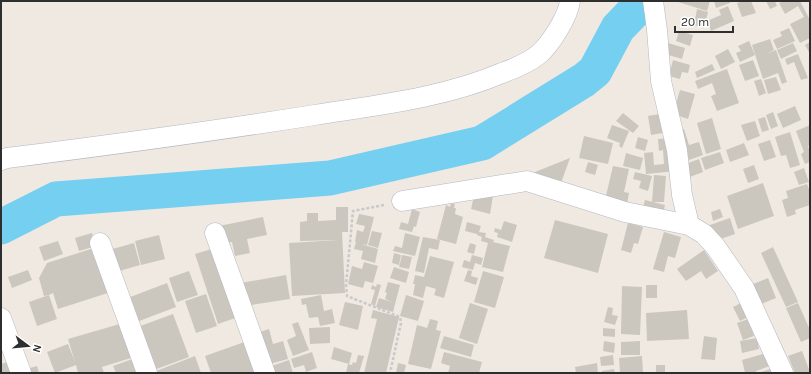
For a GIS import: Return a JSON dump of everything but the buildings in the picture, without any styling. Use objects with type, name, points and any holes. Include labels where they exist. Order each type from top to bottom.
[{"type":"street","points":[[1,160],[192,134],[423,98],[483,82],[513,69],[538,55],[558,30],[569,7],[570,1]]},
{"type":"street","points":[[653,1],[661,81],[677,150],[682,196],[689,225]]},
{"type":"street","points":[[402,201],[527,181],[625,212],[689,225],[704,234],[715,246],[744,288],[783,373]]},
{"type":"street","points":[[215,233],[265,373]]},
{"type":"street","points":[[100,243],[147,373]]},
{"type":"street","points":[[1,318],[21,373]]},
{"type":"path","points":[[390,373],[401,323],[400,317],[347,296],[346,275],[353,211],[402,201]]},
{"type":"waterway","points":[[1,227],[56,199],[330,178],[482,143],[584,80],[595,71],[618,28],[644,1]]}]
